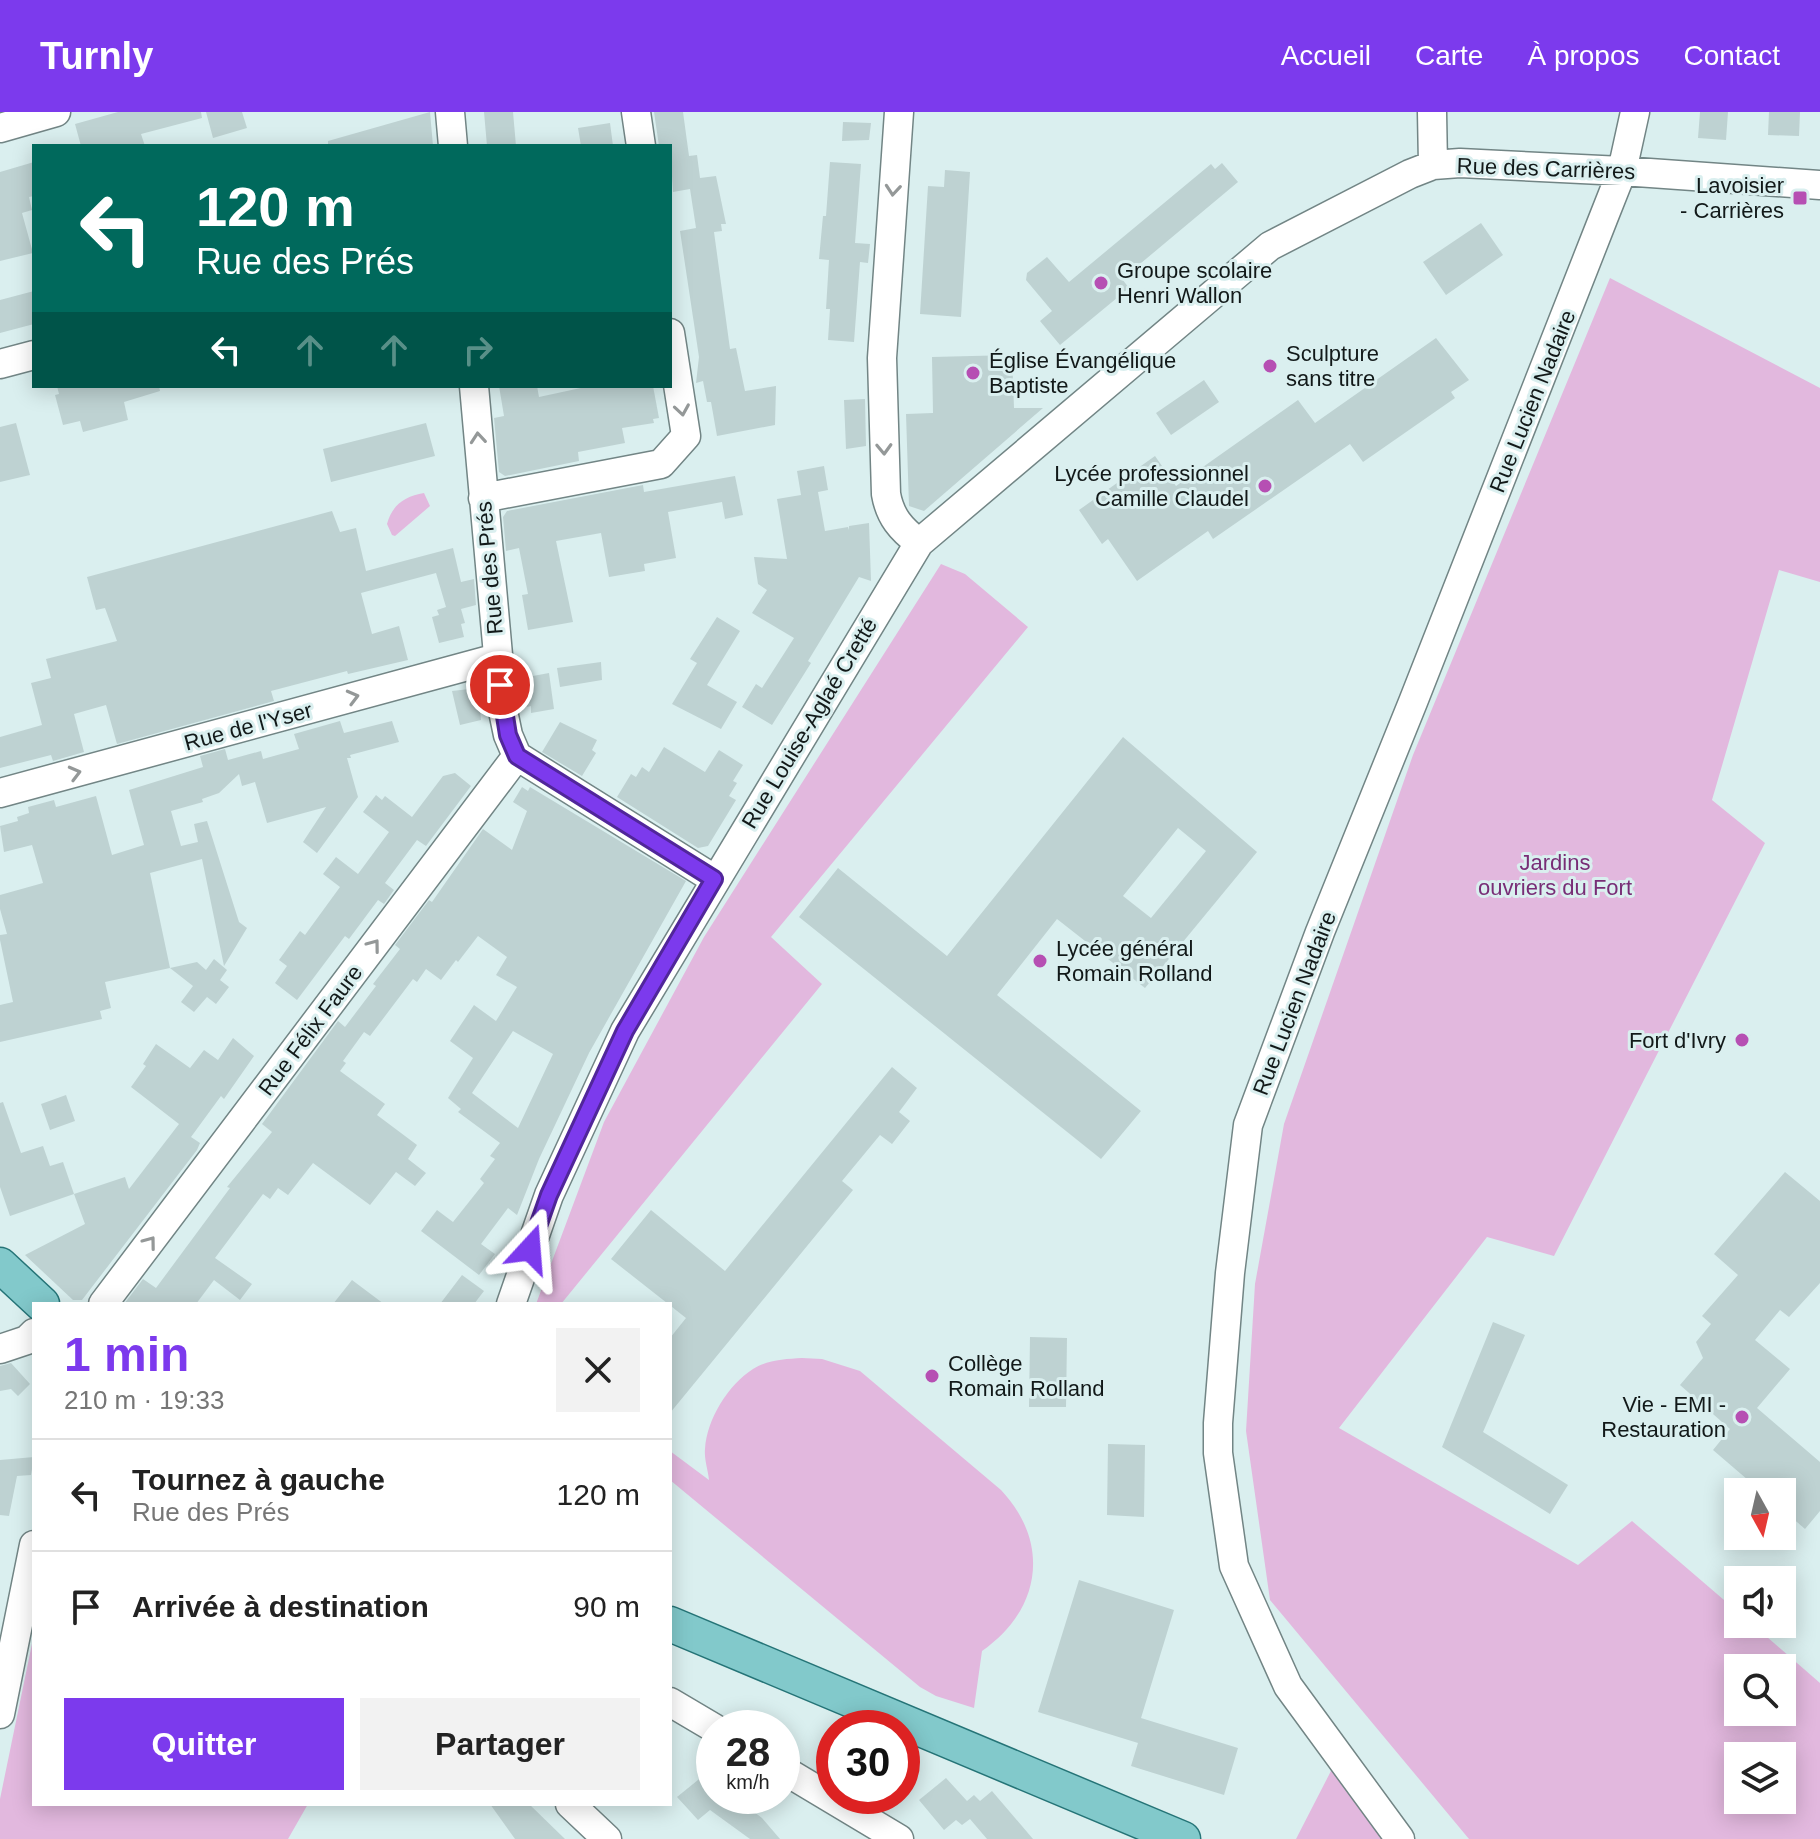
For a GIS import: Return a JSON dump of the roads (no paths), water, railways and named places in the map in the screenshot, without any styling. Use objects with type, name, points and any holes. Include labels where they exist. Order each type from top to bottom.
[{"type":"main road","points":[[0,1265],[40,1302]]},
{"type":"main road","points":[[672,1625],[1183,1839]]},
{"type":"street","points":[[0,128],[56,112]]},
{"type":"street","points":[[450,112],[453,144]]},
{"type":"street","points":[[636,112],[641,144]]},
{"type":"street","points":[[899,112],[882,358],[886,494],[888,509],[895,521],[919,543]]},
{"type":"street","points":[[1432,112],[1433,165]]},
{"type":"street","name":"Rue Lucien Nadaire","points":[[1400,1839],[1288,1686],[1234,1566],[1218,1453],[1218,1423],[1230,1273],[1248,1125],[1320,932],[1622,171],[1635,112]]},
{"type":"street","name":"Rue des Carrières","points":[[919,543],[1270,246],[1397,180],[1433,165],[1460,163],[1622,171],[1820,185]]},
{"type":"street","points":[[483,498],[661,464],[686,436],[672,346]]},
{"type":"street","points":[[0,364],[32,356]]},
{"type":"street","name":"Rue des Prés","points":[[474,388],[503,711],[517,756]]},
{"type":"street","name":"Rue Louise-Aglaé Cretté","points":[[512,1302],[549,1195],[625,1031],[919,543]]},
{"type":"street","name":"Rue de l'Yser","points":[[0,793],[497,658]]},
{"type":"street","points":[[517,756],[714,879]]},
{"type":"street","name":"Rue Félix Faure","points":[[105,1302],[517,756]]},
{"type":"street","points":[[0,1349],[27,1340],[32,1335]]},
{"type":"street","points":[[0,1714],[32,1555]]},
{"type":"street","points":[[672,1703],[696,1717]]},
{"type":"street","points":[[800,1780],[899,1839]]},
{"type":"street","points":[[572,1806],[607,1839]]},
{"type":"place","name":"Lavoisier - Carrières","points":[[1800,198]]},
{"type":"place","name":"Groupe scolaire Henri Wallon","points":[[1101,283]]},
{"type":"place","name":"Sculpture sans titre","points":[[1270,366]]},
{"type":"place","name":"Église Évangélique Baptiste","points":[[973,373]]},
{"type":"place","name":"Lycée professionnel Camille Claudel","points":[[1265,486]]},
{"type":"place","name":"Lycée général Romain Rolland","points":[[1040,961]]},
{"type":"place","name":"Fort d'Ivry","points":[[1742,1040]]},
{"type":"place","name":"Collège Romain Rolland","points":[[932,1376]]},
{"type":"place","name":"Vie - EMI - Restauration","points":[[1742,1417]]},
{"type":"park label","name":"Jardins ouvriers du Fort","points":[[1555,874]]}]
